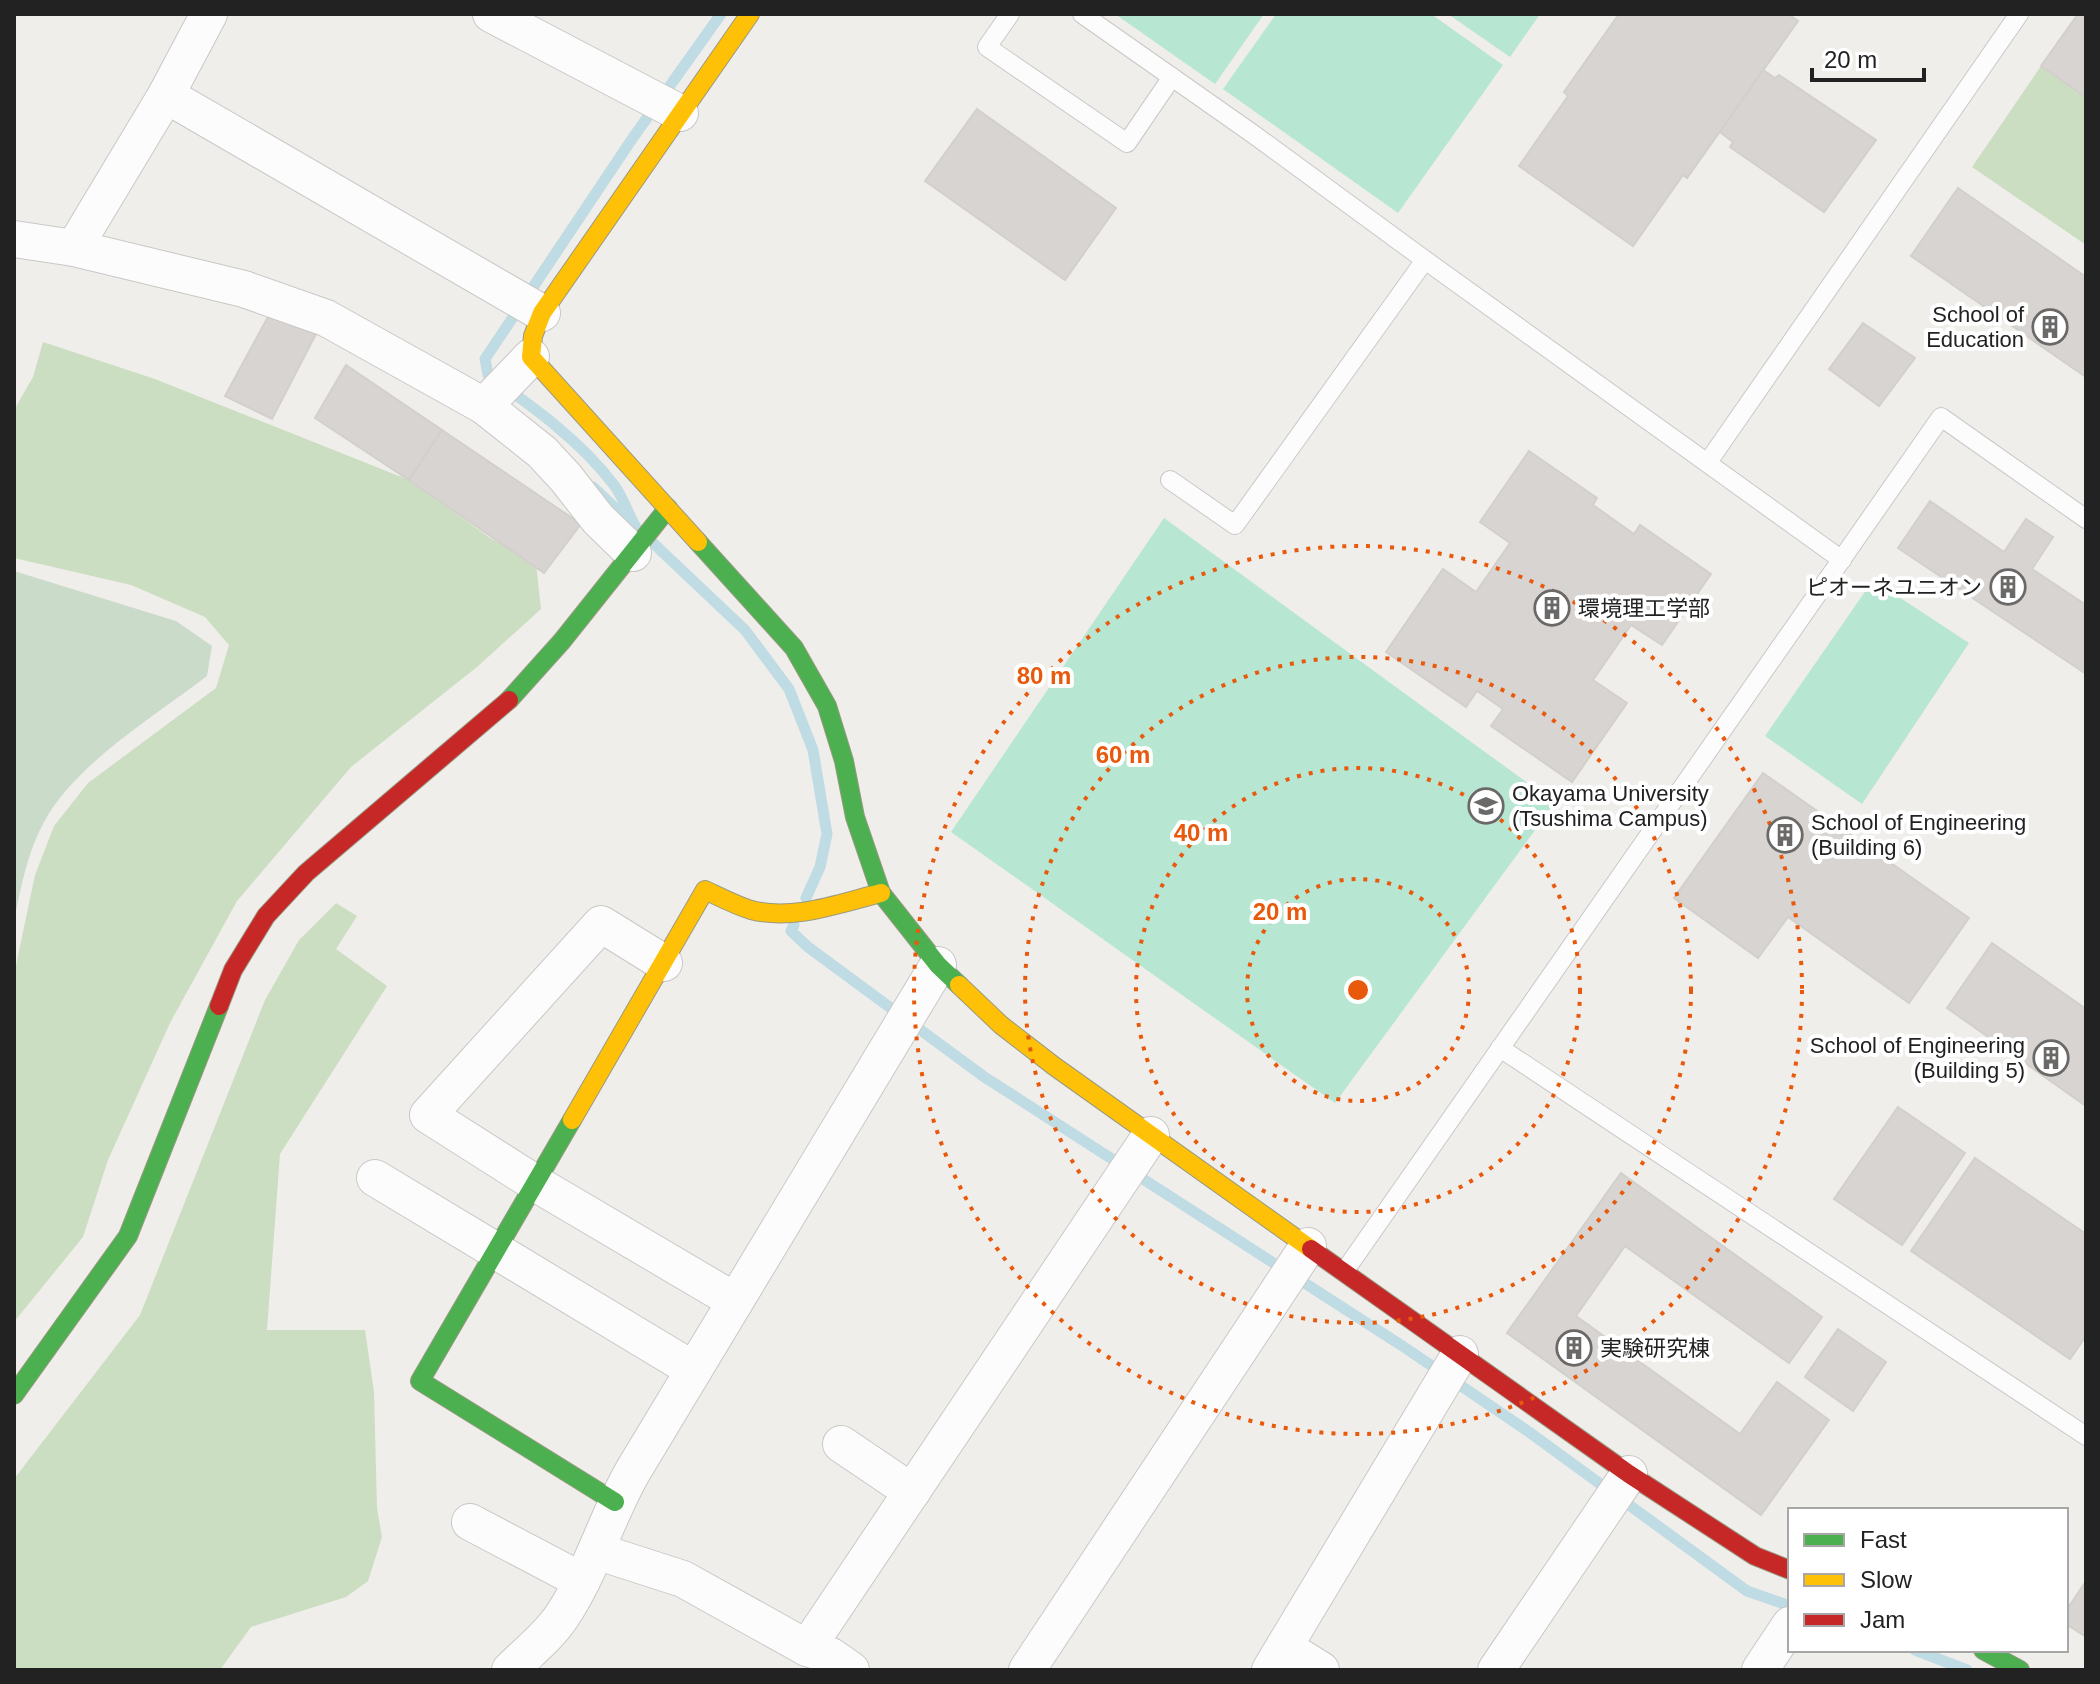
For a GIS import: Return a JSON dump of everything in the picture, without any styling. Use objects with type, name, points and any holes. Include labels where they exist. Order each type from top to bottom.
[{"type":"street","points":[[74,248],[166,95],[209,14]]},
{"type":"street","points":[[491,14],[664,105]]},
{"type":"street","points":[[505,385],[533,336],[528,305],[664,105],[750,14]]},
{"type":"street","points":[[166,95],[528,305]]},
{"type":"street","points":[[14,239],[74,248],[244,289],[505,385],[545,376],[794,648],[827,706],[844,761],[855,817],[881,893],[938,965],[1136,1157],[1296,1264],[1344,1272],[1451,1370],[1619,1488],[1788,1569]]},
{"type":"street","points":[[505,385],[542,452],[598,519],[640,543]]},
{"type":"street","points":[[14,1395],[128,1236],[233,970],[266,916],[306,873],[507,702],[562,641],[668,508]]},
{"type":"street","points":[[615,1502],[420,1381],[705,890],[739,906],[790,914],[881,893]]},
{"type":"street","points":[[664,963],[601,924],[428,1115],[535,1183],[735,1301]]},
{"type":"street","points":[[510,1670],[560,1619],[589,1566],[615,1502],[938,965]]},
{"type":"street","points":[[807,1648],[1136,1157]]},
{"type":"street","points":[[375,1178],[694,1370]]},
{"type":"street","points":[[1027,1670],[1296,1264]]},
{"type":"street","points":[[1321,1670],[1277,1658],[1451,1370]]},
{"type":"street","points":[[841,1444],[912,1492]]},
{"type":"street","points":[[1496,1670],[1619,1488]]},
{"type":"street","points":[[470,1522],[589,1566],[683,1579],[807,1648],[831,1656],[851,1670]]},
{"type":"street","points":[[1760,1670],[1788,1628]]},
{"type":"street","points":[[1987,1652],[2020,1670]]},
{"type":"lane","points":[[1010,14],[987,47],[1127,143],[1172,77]]},
{"type":"lane","points":[[1082,14],[1842,560]]},
{"type":"lane","points":[[1708,462],[2019,14]]},
{"type":"lane","points":[[1170,480],[1235,525],[1425,260]]},
{"type":"lane","points":[[1344,1272],[1941,417],[2086,519]]},
{"type":"lane","points":[[1500,1048],[2086,1436]]},
{"type":"green space","points":[[1115,14],[1264,14],[1215,84]]},
{"type":"green space","points":[[1276,14],[1431,14],[1503,65],[1398,213],[1223,89]]},
{"type":"green space","points":[[1448,14],[1540,14],[1510,57]]},
{"type":"green space","points":[[2041,66],[2086,97],[2086,245],[1972,167]]},
{"type":"green space","points":[[43,342],[155,379],[409,480],[490,538],[536,563],[541,609],[477,667],[351,767],[237,901],[170,1023],[108,1160],[83,1237],[14,1322],[14,975],[35,875],[54,826],[88,783],[216,688],[229,645],[205,617],[131,585],[14,558],[14,410],[33,377]]},
{"type":"green space","points":[[1164,518],[1555,803],[1335,1103],[951,832]]},
{"type":"green space","points":[[14,571],[176,621],[212,646],[207,676],[118,742],[58,800],[33,846],[14,921]]},
{"type":"green space","points":[[1873,580],[1969,643],[1862,804],[1765,736]]},
{"type":"green space","points":[[336,903],[357,916],[336,949],[387,986],[280,1154],[267,1330],[365,1330],[374,1392],[377,1508],[382,1537],[368,1581],[346,1597],[251,1627],[220,1670],[14,1670],[14,1479],[140,1315],[265,1000],[299,940]]},
{"type":"building","points":[[1619,14],[1788,14],[1798,21],[1687,178],[1683,175],[1633,246],[1519,166],[1568,96],[1564,92]]},
{"type":"building","points":[[2078,14],[2086,14],[2086,97],[2041,66]]},
{"type":"building","points":[[1763,70],[1775,78],[1779,75],[1876,140],[1824,212],[1730,147],[1733,142],[1720,132]]},
{"type":"building","points":[[977,109],[1116,208],[1065,280],[925,181]]},
{"type":"building","name":"School of Education","points":[[1958,188],[2086,277],[2086,377],[1911,256]]},
{"type":"building","points":[[269,315],[316,334],[272,419],[225,396]]},
{"type":"building","points":[[1863,323],[1915,358],[1879,406],[1829,369]]},
{"type":"building","points":[[346,365],[442,430],[409,480],[315,418]]},
{"type":"building","points":[[442,430],[581,524],[544,573],[409,480]]},
{"type":"building","name":"環境理工学部","points":[[1529,451],[1597,498],[1593,505],[1634,534],[1640,525],[1711,574],[1662,645],[1631,625],[1593,680],[1627,703],[1572,782],[1491,726],[1503,709],[1477,691],[1466,707],[1386,652],[1443,569],[1476,592],[1510,543],[1480,522]]},
{"type":"building","name":"ピオーネユニオン","points":[[1930,501],[2004,552],[2026,519],[2053,537],[2032,569],[2086,605],[2086,674],[1898,548]]},
{"type":"building","name":"School of Engineering (Building 6)","points":[[1763,773],[1969,918],[1909,1003],[1788,917],[1758,958],[1674,898]]},
{"type":"building","name":"School of Engineering (Building 5)","points":[[1992,943],[2086,1009],[2086,1106],[1947,1008]]},
{"type":"building","points":[[1898,1107],[1965,1153],[1902,1245],[1834,1199]]},
{"type":"building","points":[[1975,1158],[2086,1234],[2086,1336],[2070,1359],[1911,1251]]},
{"type":"building","name":"実験研究棟","points":[[1621,1173],[1822,1317],[1789,1363],[1625,1246],[1576,1316],[1740,1434],[1777,1382],[1829,1420],[1761,1515],[1507,1333]]},
{"type":"building","points":[[1838,1329],[1886,1362],[1853,1411],[1805,1377]]},
{"type":"building","points":[[2086,1581],[2086,1637],[2068,1625],[2068,1608]]},
{"type":"waterway","points":[[637,529],[617,490],[601,469],[555,425],[488,375],[485,359],[632,139],[721,14]]},
{"type":"waterway","points":[[593,487],[630,522]]},
{"type":"waterway","points":[[653,543],[745,630],[789,689],[813,750],[827,834],[820,867],[806,898]]},
{"type":"waterway","points":[[794,925],[791,931],[808,947],[983,1076],[1401,1345],[1529,1432],[1747,1591],[1788,1605]]},
{"type":"waterway","points":[[1920,1652],[1967,1670]]},
{"type":"traffic: fast","points":[[509,700],[562,641],[668,508]]},
{"type":"traffic: fast","points":[[698,542],[794,648],[827,706],[844,761],[855,817],[881,893],[938,965],[959,985]]},
{"type":"traffic: fast","points":[[14,1395],[128,1236],[219,1006]]},
{"type":"traffic: fast","points":[[572,1120],[420,1381],[615,1502]]},
{"type":"traffic: fast","points":[[1987,1652],[2020,1670]]},
{"type":"traffic: slow","points":[[698,542],[531,357],[533,336],[542,313],[750,14]]},
{"type":"traffic: slow","points":[[572,1120],[705,890],[751,910],[767,913],[800,912],[881,893]]},
{"type":"traffic: slow","points":[[959,985],[1001,1025],[1054,1066],[1311,1249]]},
{"type":"traffic: jam","points":[[219,1006],[233,970],[266,916],[306,873],[509,700]]},
{"type":"traffic: jam","points":[[1311,1249],[1629,1474],[1755,1556],[1788,1569]]},
{"type":"place","name":"School of Education","points":[[2050,327]]},
{"type":"place","name":"ピオーネユニオン","points":[[2008,587]]},
{"type":"place","name":"環境理工学部","points":[[1552,608]]},
{"type":"place","name":"Okayama University (Tsushima Campus)","points":[[1486,806]]},
{"type":"place","name":"School of Engineering (Building 6)","points":[[1785,835]]},
{"type":"place","name":"School of Engineering (Building 5)","points":[[2051,1058]]},
{"type":"place","name":"実験研究棟","points":[[1574,1348]]}]
